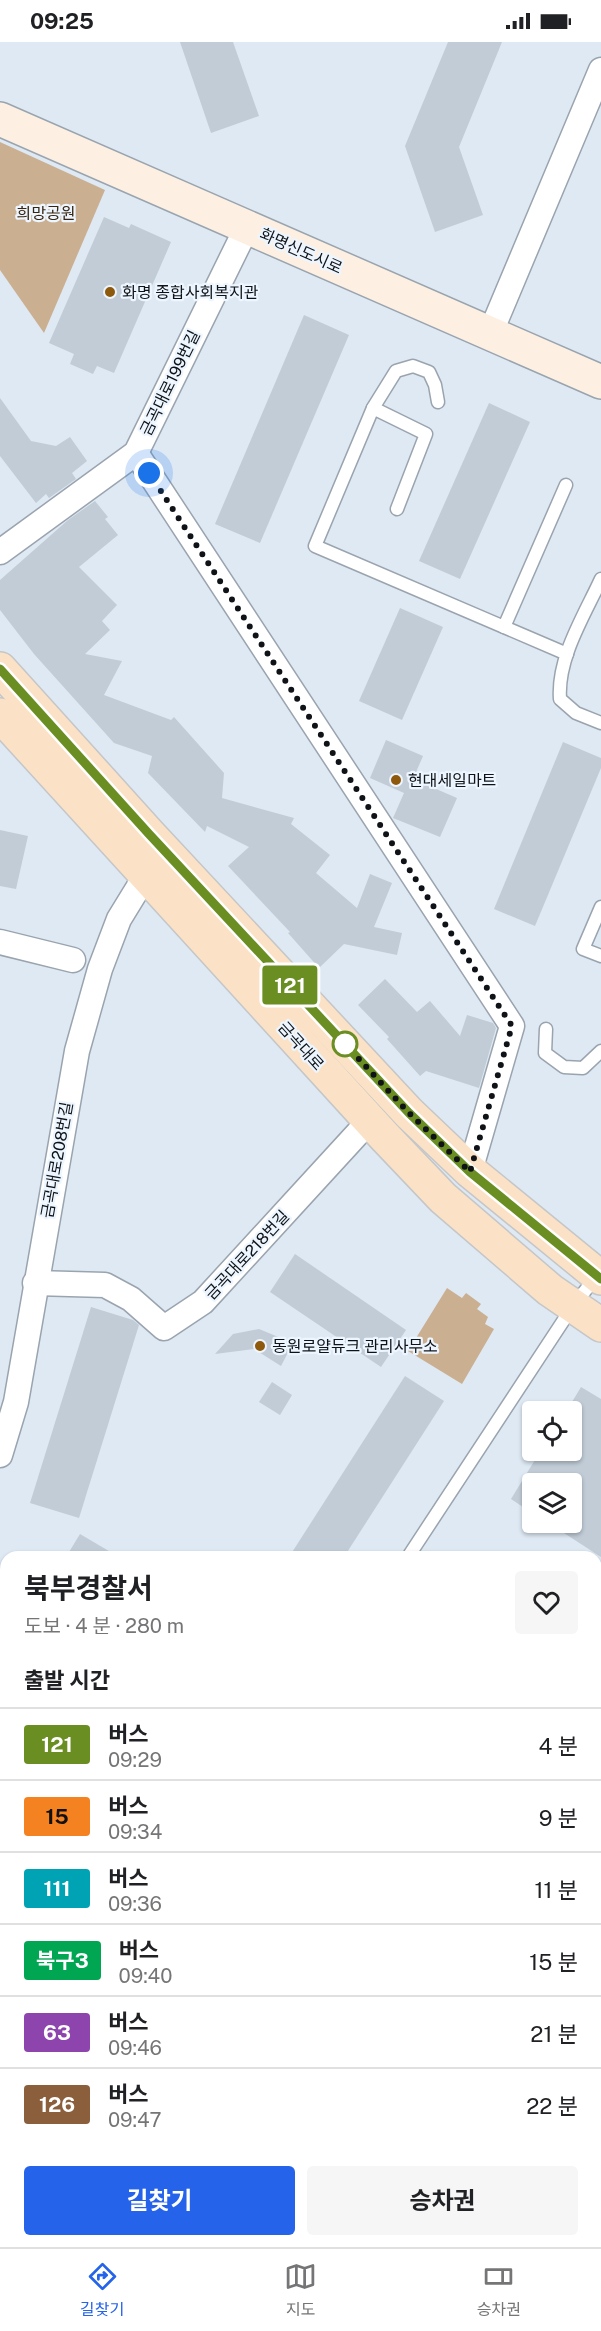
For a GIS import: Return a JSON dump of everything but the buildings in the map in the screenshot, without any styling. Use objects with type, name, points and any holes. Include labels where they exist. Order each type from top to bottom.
[{"type":"main road","name":"화명신도시로","points":[[0,119],[601,382]]},
{"type":"main road","name":"금곡대로","points":[[0,669],[173,860],[409,1113],[470,1172],[599,1277]]},
{"type":"main road","name":"금곡대로","points":[[0,715],[443,1198],[550,1290],[601,1325]]},
{"type":"street","points":[[490,334],[601,70]]},
{"type":"street","name":"금곡대로199번길","points":[[0,552],[136,453],[246,227]]},
{"type":"street","points":[[136,453],[512,1026],[470,1172]]},
{"type":"street","name":"금곡대로208번길","points":[[0,1455],[16,1402],[77,1051],[100,969],[119,919],[146,875]]},
{"type":"street","points":[[0,942],[73,960]]},
{"type":"street","name":"금곡대로218번길","points":[[35,1283],[105,1285],[131,1299],[164,1328],[203,1302],[370,1120]]},
{"type":"lane","points":[[438,402],[435,385],[429,372],[413,366],[396,371],[373,408],[315,546],[567,654]]},
{"type":"lane","points":[[373,408],[426,434],[397,509]]},
{"type":"lane","points":[[504,627],[566,485]]},
{"type":"lane","points":[[601,579],[567,654],[559,684],[560,699],[576,713],[601,723]]},
{"type":"lane","points":[[601,907],[583,949],[601,957]]},
{"type":"lane","points":[[546,1029],[545,1053],[564,1067],[583,1068],[601,1051]]},
{"type":"lane","points":[[412,1551],[573,1306],[599,1277]]},
{"type":"green space","name":"희망공원","points":[[0,142],[105,190],[44,333],[0,270]]},
{"type":"green space","points":[[447,1288],[462,1298],[466,1293],[481,1304],[477,1309],[488,1317],[485,1324],[494,1329],[462,1384],[408,1351]]},
{"type":"bus line","name":"121","points":[[0,669],[149,834],[409,1113],[470,1172],[601,1279]]},
{"type":"place","name":"화명 종합사회복지관","points":[[110,292]]},
{"type":"place","name":"현대세일마트","points":[[396,780]]},
{"type":"place","name":"동원로얄듀크 관리사무소","points":[[260,1346]]},
{"type":"route","points":[[149,473],[512,1026],[470,1172],[409,1113],[345,1044]]}]
